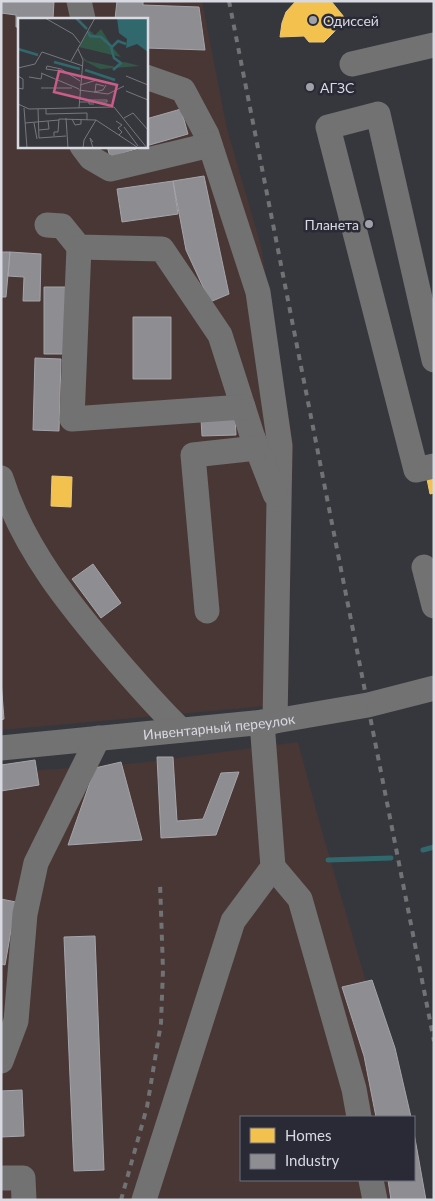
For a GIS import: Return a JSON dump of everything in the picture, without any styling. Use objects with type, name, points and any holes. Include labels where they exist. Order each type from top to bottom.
[{"type":"street","points":[[79,1],[83,18]]},
{"type":"street","points":[[352,64],[434,45]]},
{"type":"street","points":[[144,1200],[233,921],[273,868],[268,722],[279,505],[280,446],[258,292],[210,145],[183,90],[148,78]]},
{"type":"street","points":[[434,360],[378,114],[328,127],[416,470],[434,466]]},
{"type":"street","points":[[84,148],[91,158],[110,169],[210,145]]},
{"type":"street","points":[[47,225],[62,226],[79,248],[72,419],[243,407]]},
{"type":"street","points":[[79,248],[162,249],[220,336],[257,448],[279,505]]},
{"type":"street","points":[[207,611],[192,455],[257,448]]},
{"type":"street","points":[[1,478],[7,497],[29,543],[80,617],[165,715],[181,730]]},
{"type":"street","points":[[424,567],[434,606]]},
{"type":"street","name":"Инвентарный переулок","points":[[1,748],[268,722],[368,704],[434,688]]},
{"type":"street","points":[[1,1061],[16,1020],[10,999],[36,863],[98,738]]},
{"type":"street","points":[[273,868],[300,899],[354,1089],[359,1116]]},
{"type":"street","points":[[1,1178],[23,1178],[24,1200]]},
{"type":"street","points":[[371,1181],[375,1200]]},
{"type":"shaded area","points":[[1,1],[202,1],[227,129],[261,246],[293,443],[288,704],[1,730]]},
{"type":"shaded area","points":[[298,742],[319,821],[393,1074],[402,1116],[240,1116],[240,1181],[415,1181],[418,1200],[1,1200],[1,773],[140,763]]},
{"type":"building: Homes","name":"Одиссей","points":[[296,1],[331,1],[344,17],[334,32],[324,42],[309,42],[304,36],[280,37],[286,12]]},
{"type":"building: Homes","points":[[52,476],[72,477],[71,507],[51,506]]},
{"type":"building: Homes","points":[[434,477],[434,493],[430,494],[427,479]]},
{"type":"building: Industry","points":[[1,1],[54,1],[53,18],[18,18],[18,27],[16,27],[16,15],[1,13]]},
{"type":"building: Industry","points":[[117,1],[143,1],[143,5],[199,7],[205,50],[148,48],[148,18],[115,18]]},
{"type":"building: Industry","points":[[181,109],[188,134],[148,145],[148,118]]},
{"type":"building: Industry","points":[[108,148],[139,148],[110,157]]},
{"type":"building: Industry","points":[[204,176],[229,294],[210,302],[186,250],[173,181]]},
{"type":"building: Industry","points":[[173,181],[178,214],[122,222],[117,189]]},
{"type":"building: Industry","points":[[1,252],[10,252],[6,297],[1,297]]},
{"type":"building: Industry","points":[[10,252],[41,254],[40,301],[23,301],[24,277],[8,276]]},
{"type":"building: Industry","points":[[44,287],[71,287],[71,354],[44,354]]},
{"type":"building: Industry","points":[[133,317],[171,317],[171,379],[133,379]]},
{"type":"building: Industry","points":[[35,358],[61,359],[59,431],[33,430]]},
{"type":"building: Industry","points":[[235,417],[236,435],[202,436],[201,419]]},
{"type":"building: Industry","points":[[93,564],[121,603],[101,618],[72,579]]},
{"type":"building: Industry","points":[[1,681],[4,719],[1,720]]},
{"type":"building: Industry","points":[[157,757],[173,757],[177,821],[203,819],[221,773],[239,772],[216,835],[161,838]]},
{"type":"building: Industry","points":[[35,760],[39,785],[1,791],[1,765]]},
{"type":"building: Industry","points":[[121,762],[142,840],[68,845],[95,768]]},
{"type":"building: Industry","points":[[1,899],[16,902],[5,965],[1,964]]},
{"type":"building: Industry","points":[[95,936],[104,1170],[74,1171],[64,937]]},
{"type":"building: Industry","points":[[372,980],[395,1048],[411,1116],[376,1116],[364,1056],[342,987]]},
{"type":"building: Industry","points":[[22,1090],[24,1136],[1,1137],[1,1091]]},
{"type":"building: Industry","points":[[415,1139],[426,1200],[391,1200],[388,1181],[415,1181]]},
{"type":"waterway","points":[[423,850],[434,847]]},
{"type":"waterway","points":[[328,860],[391,858]]},
{"type":"railway","points":[[229,1],[434,1041]]},
{"type":"railway","points":[[121,1200],[147,1107],[161,1023],[163,970],[160,882]]},
{"type":"place","name":"Одиссей","points":[[313,20]]},
{"type":"place","name":"АГЗС","points":[[310,87]]},
{"type":"place","name":"Планета","points":[[369,224]]}]
